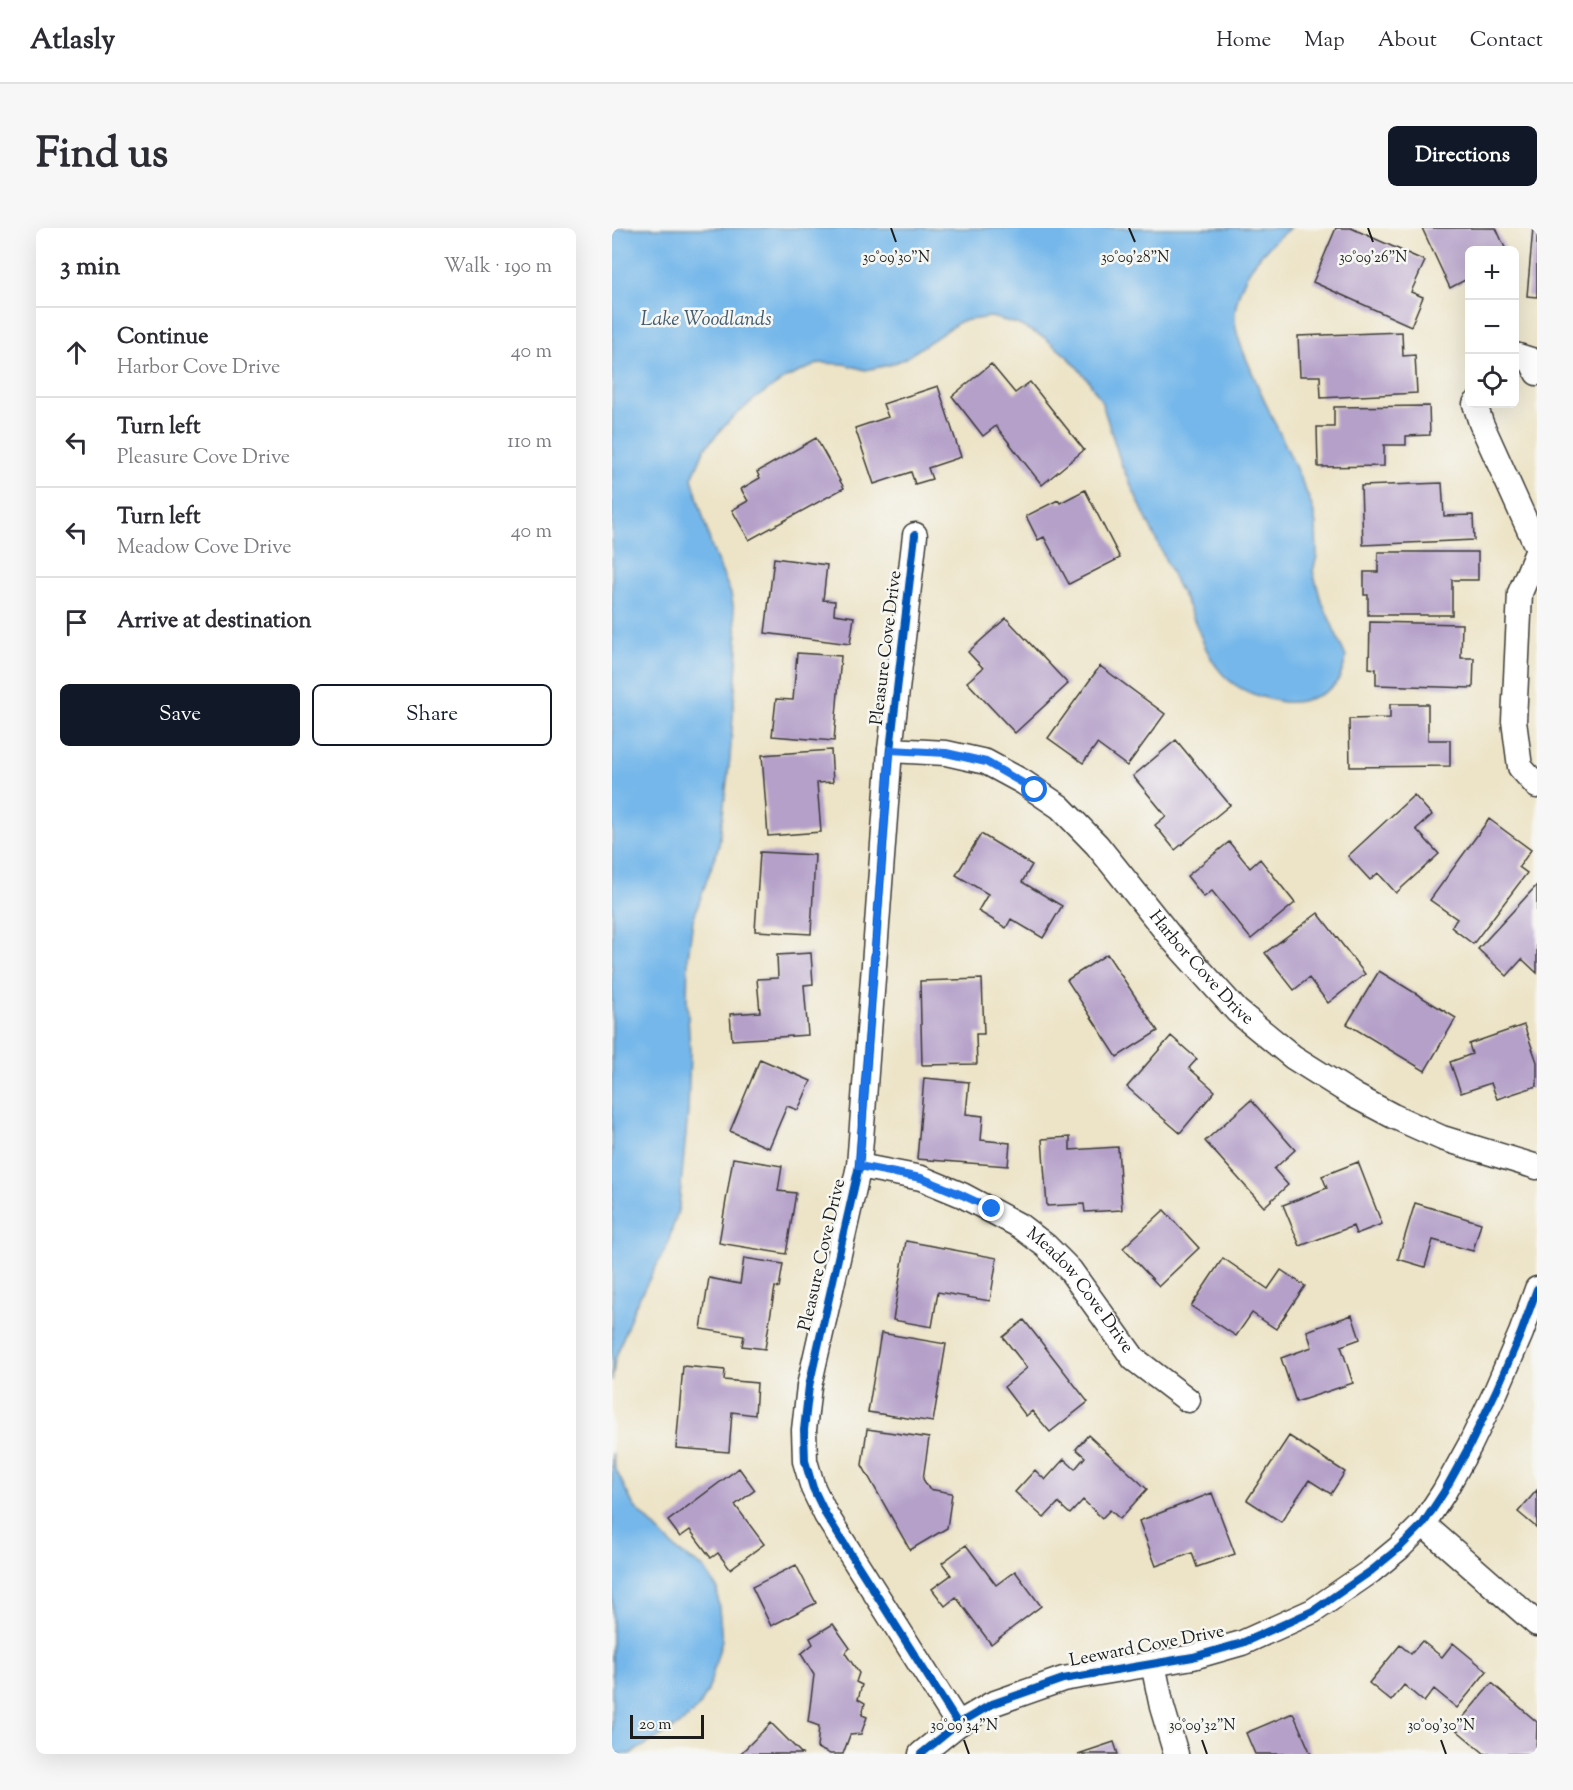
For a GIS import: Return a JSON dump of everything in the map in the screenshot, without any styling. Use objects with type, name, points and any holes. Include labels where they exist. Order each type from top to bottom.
[{"type":"street","points":[[1519,356],[1531,360],[1537,373]]},
{"type":"street","points":[[1476,408],[1537,549],[1520,593],[1514,721],[1520,767],[1537,786]]},
{"type":"street","name":"Pleasure Cove Drive","points":[[915,535],[890,750],[859,1166],[809,1386],[804,1430],[805,1461],[813,1488],[826,1515],[958,1724]]},
{"type":"street","name":"Harbor Cove Drive","points":[[890,750],[946,753],[986,762],[1023,782],[1059,807],[1097,845],[1173,940],[1237,1011],[1293,1057],[1355,1096],[1393,1116],[1442,1138],[1537,1167]]},
{"type":"street","name":"Meadow Cove Drive","points":[[859,1166],[921,1178],[962,1195],[1020,1226],[1046,1246],[1070,1270],[1134,1359],[1188,1400]]},
{"type":"street","name":"Leeward Cove Drive","points":[[921,1754],[958,1724],[992,1704],[1064,1678],[1153,1665],[1193,1657],[1242,1643],[1313,1611],[1371,1571],[1423,1524],[1470,1445],[1521,1333],[1537,1289]]},
{"type":"street","points":[[1423,1524],[1537,1624]]},
{"type":"street","points":[[1153,1665],[1176,1754]]},
{"type":"water","name":"Lake Woodlands","points":[[612,228],[1290,228],[1261,255],[1246,277],[1237,301],[1236,328],[1257,385],[1313,509],[1317,556],[1313,571],[1320,597],[1346,657],[1335,685],[1324,693],[1302,701],[1284,702],[1259,696],[1240,688],[1226,678],[1207,651],[1122,466],[1101,400],[1070,359],[1045,338],[1017,324],[991,317],[961,321],[904,359],[865,370],[844,364],[820,363],[786,378],[756,398],[730,420],[705,448],[692,478],[712,548],[731,594],[738,648],[730,758],[719,845],[693,920],[688,957],[687,999],[690,1051],[688,1112],[679,1207],[667,1246],[634,1308],[615,1360],[612,1381]]},
{"type":"water","points":[[612,1452],[615,1468],[634,1506],[679,1552],[704,1568],[717,1588],[722,1640],[708,1691],[698,1708],[681,1724],[630,1754],[612,1754]]},
{"type":"building","points":[[1336,228],[1351,228],[1425,261],[1411,292],[1423,297],[1411,326],[1313,282]]},
{"type":"building","points":[[1422,228],[1496,228],[1504,246],[1465,246],[1465,280],[1450,288]]},
{"type":"building","points":[[1533,228],[1537,228],[1537,297],[1527,296]]},
{"type":"building","points":[[1402,332],[1403,356],[1415,355],[1417,393],[1321,398],[1320,376],[1300,376],[1298,336]]},
{"type":"building","points":[[991,364],[1015,393],[1030,382],[1084,450],[1042,485],[996,426],[983,436],[952,396]]},
{"type":"building","points":[[938,386],[961,457],[928,468],[932,479],[915,484],[911,472],[874,484],[855,428],[888,417],[883,404]]},
{"type":"building","points":[[1429,406],[1430,435],[1406,436],[1406,445],[1384,445],[1384,466],[1318,467],[1317,427],[1334,427],[1334,407]]},
{"type":"building","points":[[816,438],[844,488],[749,540],[732,510],[748,501],[741,489],[760,478],[757,472]]},
{"type":"building","points":[[1442,483],[1444,516],[1473,515],[1474,540],[1363,545],[1361,486]]},
{"type":"building","points":[[1085,490],[1120,558],[1069,584],[1044,537],[1038,540],[1026,516],[1058,500],[1060,503]]},
{"type":"building","points":[[1378,552],[1478,552],[1478,580],[1452,580],[1452,615],[1368,615],[1368,595],[1364,595],[1364,572],[1378,572]]},
{"type":"building","points":[[774,558],[827,565],[823,600],[835,601],[834,614],[854,617],[850,644],[765,633]]},
{"type":"building","points":[[1006,618],[1068,684],[1015,733],[967,682],[983,668],[968,652]]},
{"type":"building","points":[[1370,622],[1462,624],[1461,658],[1474,658],[1473,688],[1376,685],[1376,669],[1369,668]]},
{"type":"building","points":[[797,653],[841,656],[834,741],[772,736],[776,699],[793,700]]},
{"type":"building","points":[[1100,666],[1165,714],[1127,766],[1097,744],[1083,763],[1048,738]]},
{"type":"building","points":[[1390,704],[1428,704],[1428,740],[1450,740],[1450,766],[1350,767],[1349,719],[1390,718]]},
{"type":"building","points":[[1176,740],[1230,805],[1175,850],[1155,825],[1166,816],[1133,776]]},
{"type":"building","points":[[831,750],[833,782],[817,783],[821,832],[768,836],[762,755]]},
{"type":"building","points":[[1414,795],[1432,815],[1416,829],[1439,854],[1396,893],[1378,873],[1370,880],[1348,856]]},
{"type":"building","points":[[1489,819],[1531,850],[1519,867],[1527,873],[1473,944],[1451,927],[1457,919],[1430,900]]},
{"type":"building","points":[[981,834],[1032,865],[1022,882],[1062,906],[1043,938],[1011,919],[1006,928],[978,911],[988,894],[956,875]]},
{"type":"building","points":[[1229,842],[1250,868],[1260,859],[1295,903],[1251,939],[1212,891],[1204,897],[1187,876]]},
{"type":"building","points":[[760,852],[815,855],[811,934],[755,931]]},
{"type":"building","points":[[1537,885],[1537,973],[1522,959],[1507,976],[1478,949]]},
{"type":"building","points":[[1318,913],[1365,974],[1328,1003],[1309,978],[1294,990],[1265,953]]},
{"type":"building","points":[[811,953],[813,984],[804,985],[808,1035],[732,1040],[730,1014],[760,1012],[757,979],[778,978],[777,955]]},
{"type":"building","points":[[1107,954],[1158,1031],[1117,1057],[1067,980]]},
{"type":"building","points":[[1379,971],[1456,1018],[1425,1071],[1347,1024]]},
{"type":"building","points":[[982,979],[984,1034],[976,1034],[977,1064],[922,1065],[920,981]]},
{"type":"building","points":[[1524,1025],[1537,1062],[1537,1086],[1497,1099],[1491,1083],[1461,1093],[1450,1062],[1472,1054],[1469,1044]]},
{"type":"building","points":[[1171,1036],[1197,1059],[1189,1068],[1215,1091],[1180,1133],[1127,1087]]},
{"type":"building","points":[[760,1059],[811,1081],[798,1110],[787,1106],[769,1148],[730,1131]]},
{"type":"building","points":[[924,1078],[969,1082],[966,1114],[983,1116],[981,1140],[1010,1143],[1008,1166],[917,1159]]},
{"type":"building","points":[[1251,1100],[1295,1150],[1274,1169],[1288,1185],[1264,1207],[1205,1141]]},
{"type":"building","points":[[1070,1137],[1070,1150],[1118,1147],[1122,1210],[1085,1212],[1084,1204],[1047,1206],[1042,1139]]},
{"type":"building","points":[[733,1158],[782,1166],[778,1191],[796,1193],[786,1254],[719,1243]]},
{"type":"building","points":[[1358,1162],[1382,1224],[1356,1234],[1353,1226],[1300,1246],[1283,1205],[1327,1188],[1322,1176]]},
{"type":"building","points":[[1415,1203],[1481,1223],[1473,1251],[1433,1240],[1425,1267],[1398,1259]]},
{"type":"building","points":[[1164,1210],[1199,1248],[1159,1286],[1123,1248]]},
{"type":"building","points":[[906,1241],[997,1258],[990,1301],[938,1292],[932,1327],[893,1320]]},
{"type":"building","points":[[744,1258],[783,1264],[779,1288],[775,1287],[765,1349],[742,1346],[744,1336],[701,1329],[709,1278],[740,1284]]},
{"type":"building","points":[[1223,1258],[1268,1289],[1281,1270],[1305,1286],[1276,1329],[1252,1313],[1236,1336],[1191,1306]]},
{"type":"building","points":[[1352,1315],[1360,1339],[1341,1346],[1353,1383],[1296,1402],[1281,1358],[1312,1347],[1307,1331]]},
{"type":"building","points":[[1024,1320],[1088,1402],[1050,1432],[1032,1411],[1026,1416],[1004,1387],[1027,1368],[1003,1337]]},
{"type":"building","points":[[881,1333],[946,1344],[933,1422],[868,1412]]},
{"type":"building","points":[[683,1366],[725,1370],[724,1380],[757,1383],[755,1415],[732,1412],[729,1452],[676,1448]]},
{"type":"building","points":[[867,1429],[929,1438],[923,1479],[929,1489],[952,1493],[947,1528],[910,1550],[862,1465]]},
{"type":"building","points":[[1088,1435],[1147,1489],[1120,1519],[1110,1510],[1102,1518],[1083,1500],[1070,1514],[1058,1503],[1044,1518],[1015,1492],[1035,1470],[1045,1480],[1064,1459],[1075,1469],[1085,1457],[1076,1449]]},
{"type":"building","points":[[1289,1436],[1345,1472],[1331,1494],[1309,1480],[1281,1522],[1247,1500]]},
{"type":"building","points":[[739,1468],[755,1490],[735,1505],[764,1544],[730,1569],[718,1553],[711,1558],[690,1530],[680,1537],[668,1521]]},
{"type":"building","points":[[1537,1490],[1537,1528],[1518,1512]]},
{"type":"building","points":[[1212,1493],[1235,1554],[1197,1567],[1192,1553],[1156,1566],[1139,1521]]},
{"type":"building","points":[[966,1545],[996,1585],[1015,1571],[1041,1606],[991,1644],[956,1597],[945,1606],[932,1589],[951,1575],[942,1563]]},
{"type":"building","points":[[796,1565],[816,1603],[771,1626],[752,1587]]},
{"type":"building","points":[[833,1624],[850,1648],[845,1653],[859,1673],[856,1682],[862,1685],[858,1699],[865,1703],[862,1715],[867,1717],[861,1734],[850,1735],[843,1754],[830,1754],[817,1748],[819,1726],[808,1722],[814,1675],[801,1654],[813,1644],[810,1638]]},
{"type":"building","points":[[1422,1641],[1442,1657],[1453,1643],[1487,1671],[1457,1708],[1434,1689],[1424,1702],[1404,1685],[1391,1701],[1369,1683],[1400,1645],[1411,1654]]},
{"type":"building","points":[[1492,1683],[1537,1722],[1536,1754],[1485,1754],[1454,1728]]},
{"type":"building","points":[[1293,1713],[1311,1754],[1255,1754],[1246,1733]]},
{"type":"building","points":[[771,1723],[802,1754],[740,1754]]},
{"type":"building","points":[[1114,1742],[1118,1754],[1078,1754]]},
{"type":"cycle path","points":[[915,535],[890,750],[859,1166],[809,1386],[804,1430],[805,1461],[813,1488],[826,1515],[958,1724]]},
{"type":"cycle path","points":[[921,1754],[958,1724],[992,1704],[1063,1679],[1193,1657],[1242,1643],[1313,1611],[1371,1571],[1423,1524],[1444,1492],[1496,1391],[1537,1289]]},
{"type":"route","points":[[992,1209],[921,1178],[859,1166],[890,750],[946,753],[986,762],[1035,790]]}]
